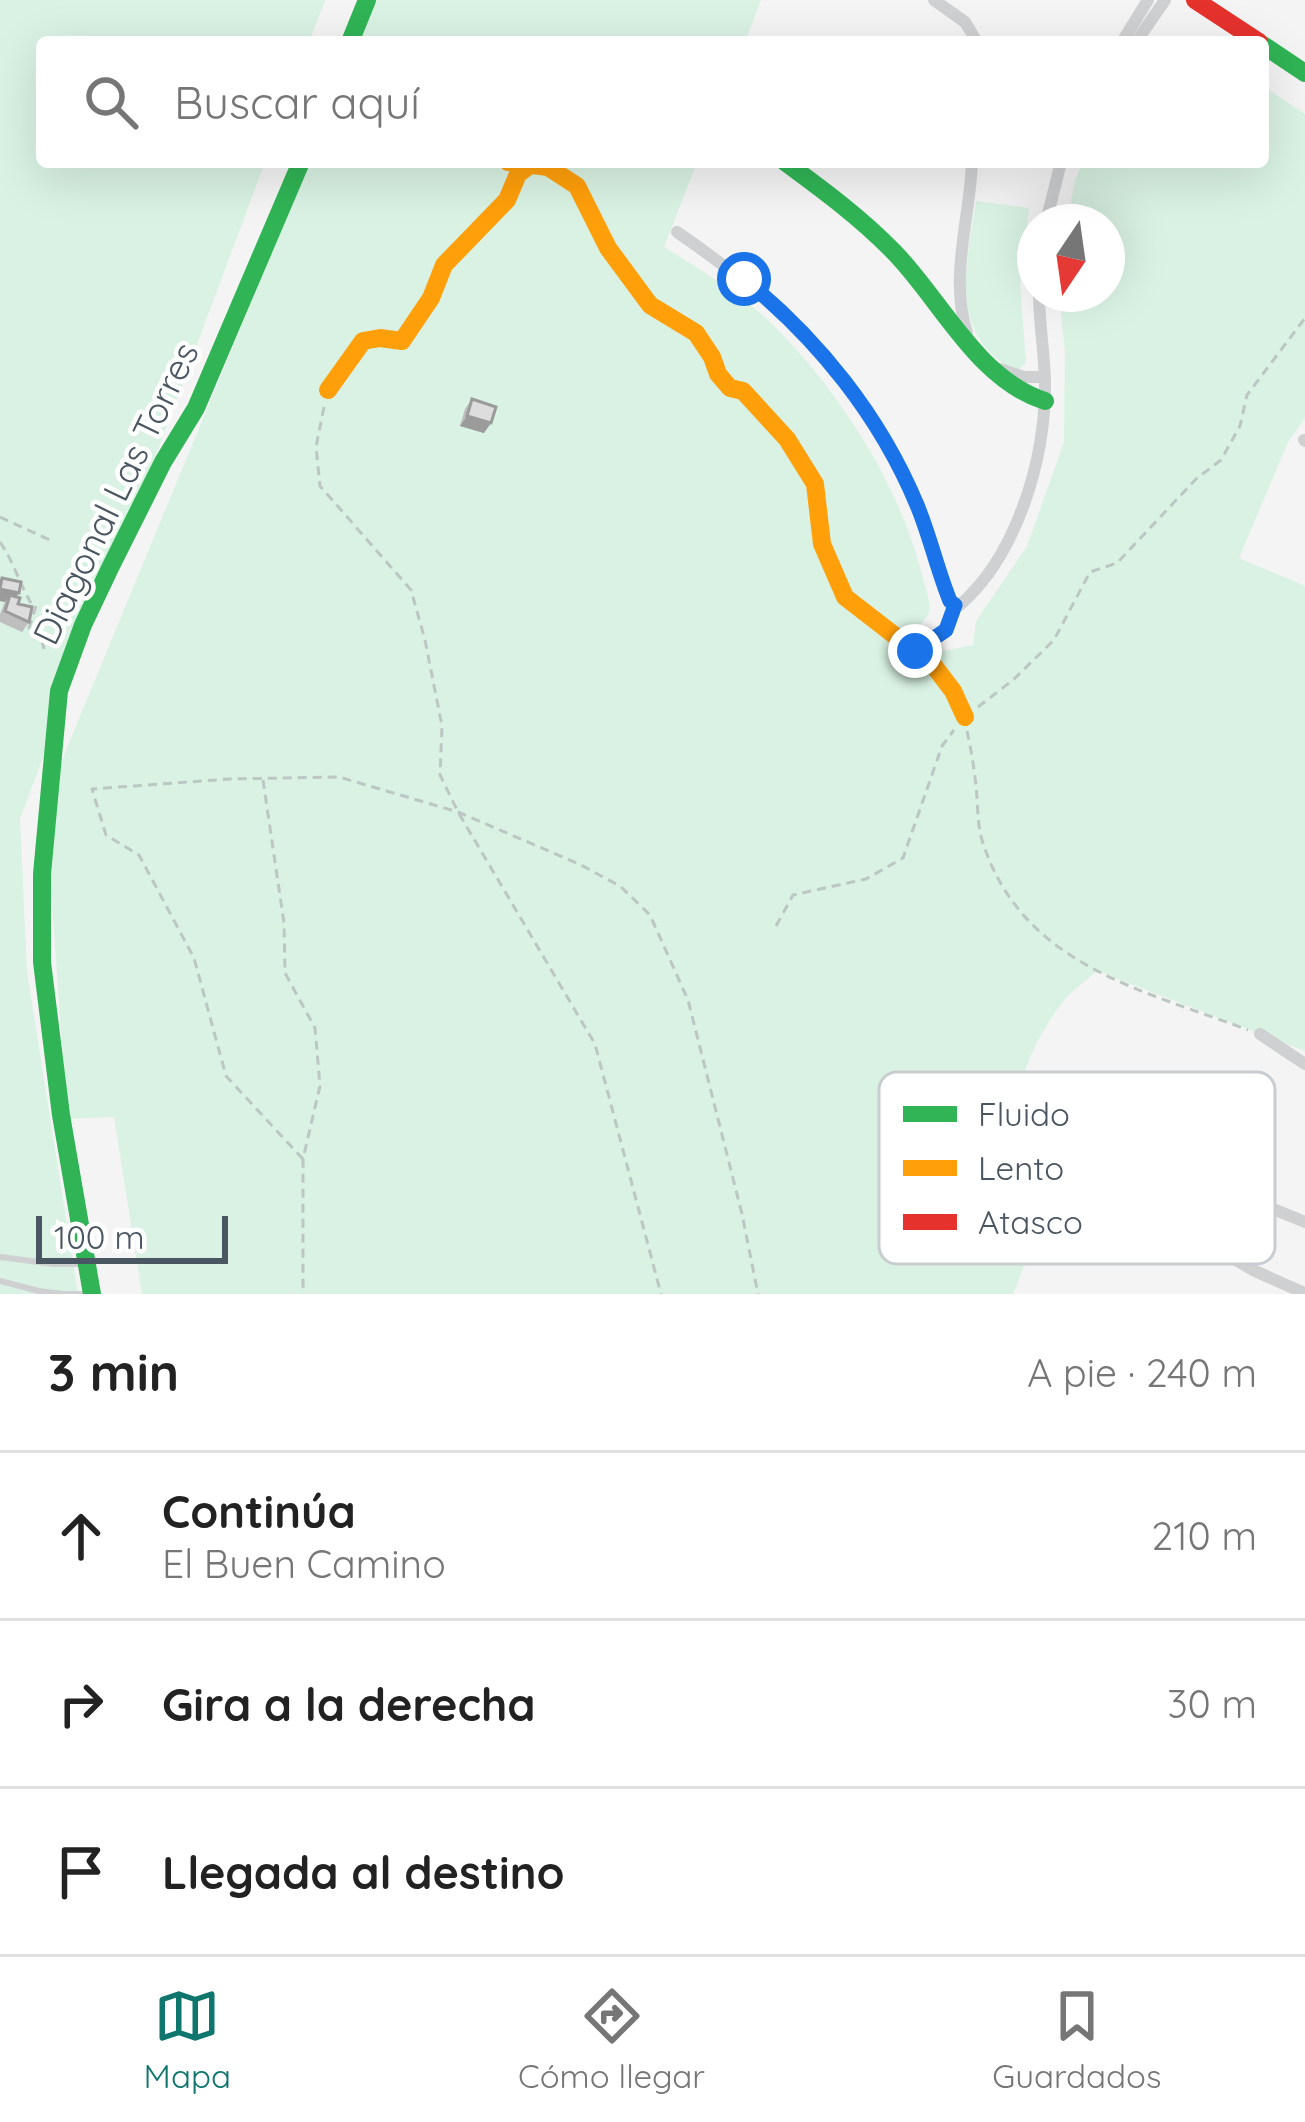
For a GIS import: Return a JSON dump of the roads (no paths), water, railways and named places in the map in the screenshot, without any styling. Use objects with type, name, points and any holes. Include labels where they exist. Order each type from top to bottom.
[{"type":"street","points":[[352,36],[367,0]]},
{"type":"street","points":[[934,0],[965,22],[974,36]]},
{"type":"street","points":[[1196,0],[1249,36]]},
{"type":"street","points":[[1127,36],[1160,4]]},
{"type":"street","points":[[1140,36],[1160,4]]},
{"type":"street","points":[[1269,48],[1301,63]]},
{"type":"street","name":"Diagonal Las Torres","points":[[92,1294],[61,1114],[42,962],[46,808],[59,691],[110,568],[196,408],[298,168]]},
{"type":"street","points":[[328,390],[363,341],[402,341],[431,298],[444,265],[507,200],[518,174],[526,168]]},
{"type":"street","points":[[550,168],[578,187],[608,248],[650,304],[696,333],[730,388],[743,392],[788,439],[815,484],[822,544],[844,597],[934,666],[965,717]]},
{"type":"street","points":[[792,168],[893,250],[999,375],[1029,399],[1045,401]]},
{"type":"street","points":[[971,168],[958,291],[971,345]]},
{"type":"street","points":[[1050,204],[1060,168]]},
{"type":"street","points":[[676,232],[778,308],[849,387],[910,488],[955,605],[978,587],[1018,518],[1037,457],[1045,401],[1040,312]]},
{"type":"street","points":[[934,298],[947,299],[958,291]]},
{"type":"street","points":[[990,364],[1014,375],[1045,377]]},
{"type":"street","points":[[915,651],[946,630],[955,605]]},
{"type":"street","points":[[1260,1034],[1305,1064]]},
{"type":"street","points":[[1275,1210],[1305,1222]]},
{"type":"street","points":[[1243,1264],[1302,1290]]},
{"type":"lane","points":[[0,1257],[87,1264]]},
{"type":"lane","points":[[0,1281],[39,1292],[92,1294]]}]
